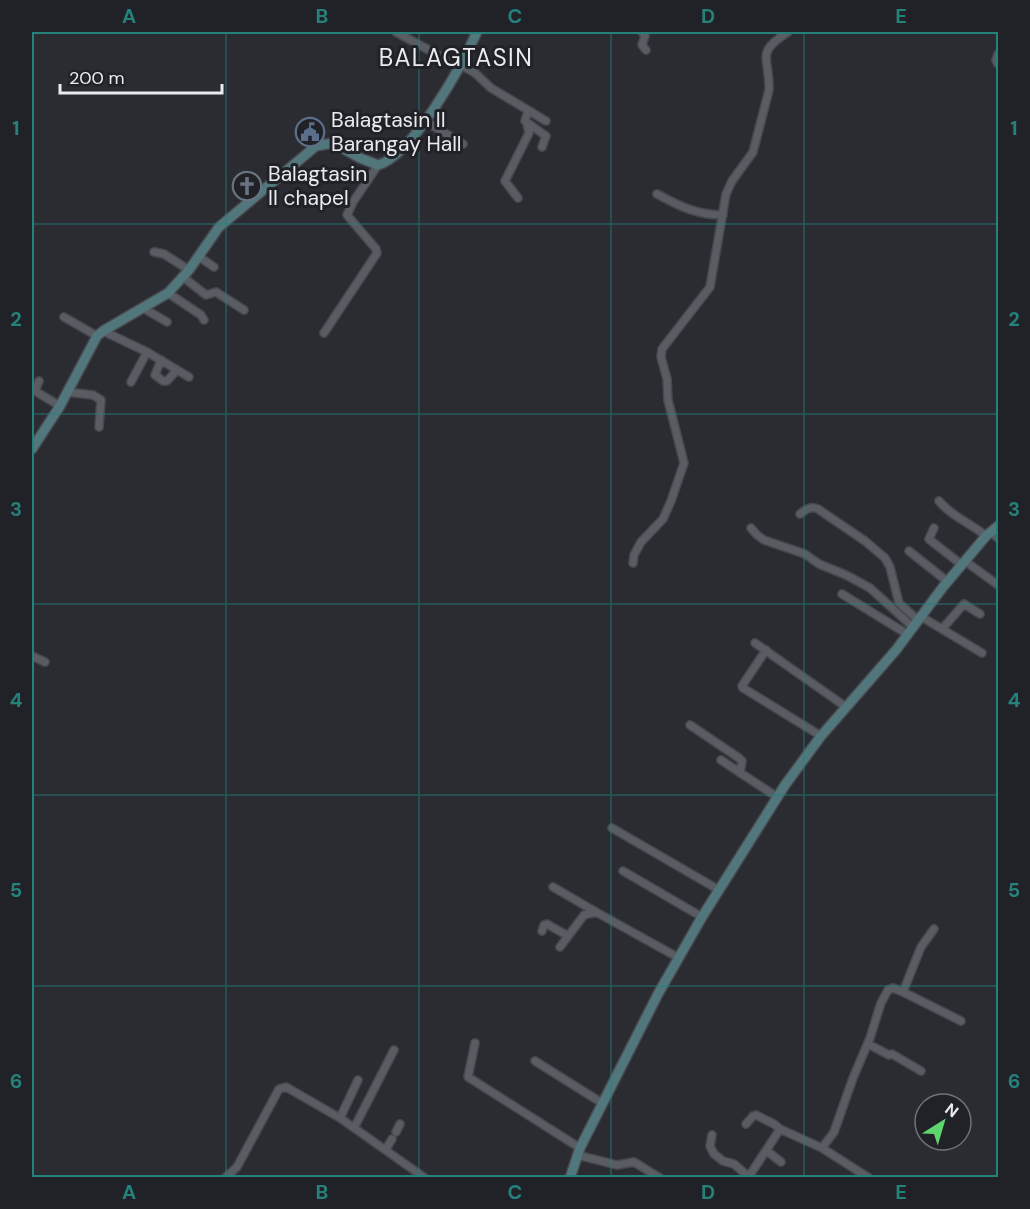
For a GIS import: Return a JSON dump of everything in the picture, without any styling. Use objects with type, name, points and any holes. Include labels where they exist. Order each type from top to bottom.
[{"type":"street","points":[[396,32],[475,73],[491,88],[546,121]]},
{"type":"street","points":[[324,333],[377,253],[347,215],[353,202],[378,165],[387,162],[414,138],[477,32]]},
{"type":"street","points":[[642,32],[645,36],[642,45],[646,50]]},
{"type":"street","points":[[633,563],[638,547],[663,519],[683,469],[683,457],[668,400],[667,379],[661,353],[710,287],[729,188],[753,152],[769,90],[765,58],[767,49],[774,41],[788,32]]},
{"type":"street","points":[[999,54],[996,60],[999,64]]},
{"type":"street","points":[[518,198],[506,181],[529,133],[524,119],[528,111]]},
{"type":"street","points":[[425,121],[463,144]]},
{"type":"street","points":[[527,124],[546,136],[542,147]]},
{"type":"street","points":[[32,449],[60,406],[100,334],[168,293],[186,274],[225,222],[316,146],[333,142],[360,158],[378,165]]},
{"type":"street","points":[[657,194],[700,214],[723,215]]},
{"type":"street","points":[[154,252],[164,254],[206,295],[216,292],[244,310]]},
{"type":"street","points":[[198,256],[214,267]]},
{"type":"street","points":[[168,293],[201,315],[204,320]]},
{"type":"street","points":[[143,308],[167,322]]},
{"type":"street","points":[[64,317],[147,352],[189,377]]},
{"type":"street","points":[[131,382],[147,352]]},
{"type":"street","points":[[161,360],[155,375],[163,381],[167,381],[177,370]]},
{"type":"street","points":[[39,381],[35,391],[60,406]]},
{"type":"street","points":[[67,392],[93,395],[101,400],[103,403],[99,427]]},
{"type":"street","points":[[570,1178],[578,1152],[658,994],[702,917],[777,797],[821,736],[964,563],[994,533],[977,528],[952,514],[939,501]]},
{"type":"street","points":[[800,514],[805,509],[814,507],[880,553],[890,567],[899,603],[914,624]]},
{"type":"street","points":[[751,528],[764,540],[806,554],[819,564],[870,588],[914,624]]},
{"type":"street","points":[[934,528],[930,540],[999,585]]},
{"type":"street","points":[[909,551],[948,582]]},
{"type":"street","points":[[842,594],[914,624],[942,629],[982,653]]},
{"type":"street","points":[[942,629],[963,604],[966,603],[981,614]]},
{"type":"street","points":[[755,643],[846,707]]},
{"type":"street","points":[[766,650],[742,686],[743,688],[821,736]]},
{"type":"street","points":[[32,656],[45,662]]},
{"type":"street","points":[[690,725],[739,758],[742,761],[740,772]]},
{"type":"street","points":[[721,760],[777,797]]},
{"type":"street","points":[[612,828],[719,890]]},
{"type":"street","points":[[623,871],[702,917]]},
{"type":"street","points":[[553,887],[679,958]]},
{"type":"street","points":[[560,947],[584,915],[596,912]]},
{"type":"street","points":[[542,931],[544,925],[547,924],[568,936]]},
{"type":"street","points":[[903,992],[921,947],[934,929]]},
{"type":"street","points":[[822,1148],[834,1131],[888,990],[893,988],[903,992],[961,1021]]},
{"type":"street","points":[[475,1043],[468,1077],[578,1152],[617,1165],[634,1162],[660,1178]]},
{"type":"street","points":[[868,1044],[892,1054],[921,1071]]},
{"type":"street","points":[[354,1128],[394,1050]]},
{"type":"street","points":[[535,1061],[602,1103]]},
{"type":"street","points":[[340,1118],[358,1080]]},
{"type":"street","points":[[225,1178],[237,1167],[279,1089],[286,1087],[340,1118],[425,1178]]},
{"type":"street","points":[[746,1124],[756,1115],[822,1148],[869,1178]]},
{"type":"street","points":[[386,1149],[400,1124]]},
{"type":"street","points":[[712,1135],[710,1146],[714,1155],[734,1164],[748,1177],[780,1129]]},
{"type":"street","points":[[766,1151],[781,1162]]},
{"type":"place","name":"Balagtasin II Barangay Hall","points":[[310,132]]},
{"type":"place","name":"Balagtasin II chapel","points":[[247,186]]},
{"type":"district","name":"BALAGTASIN","points":[[456,58]]}]
